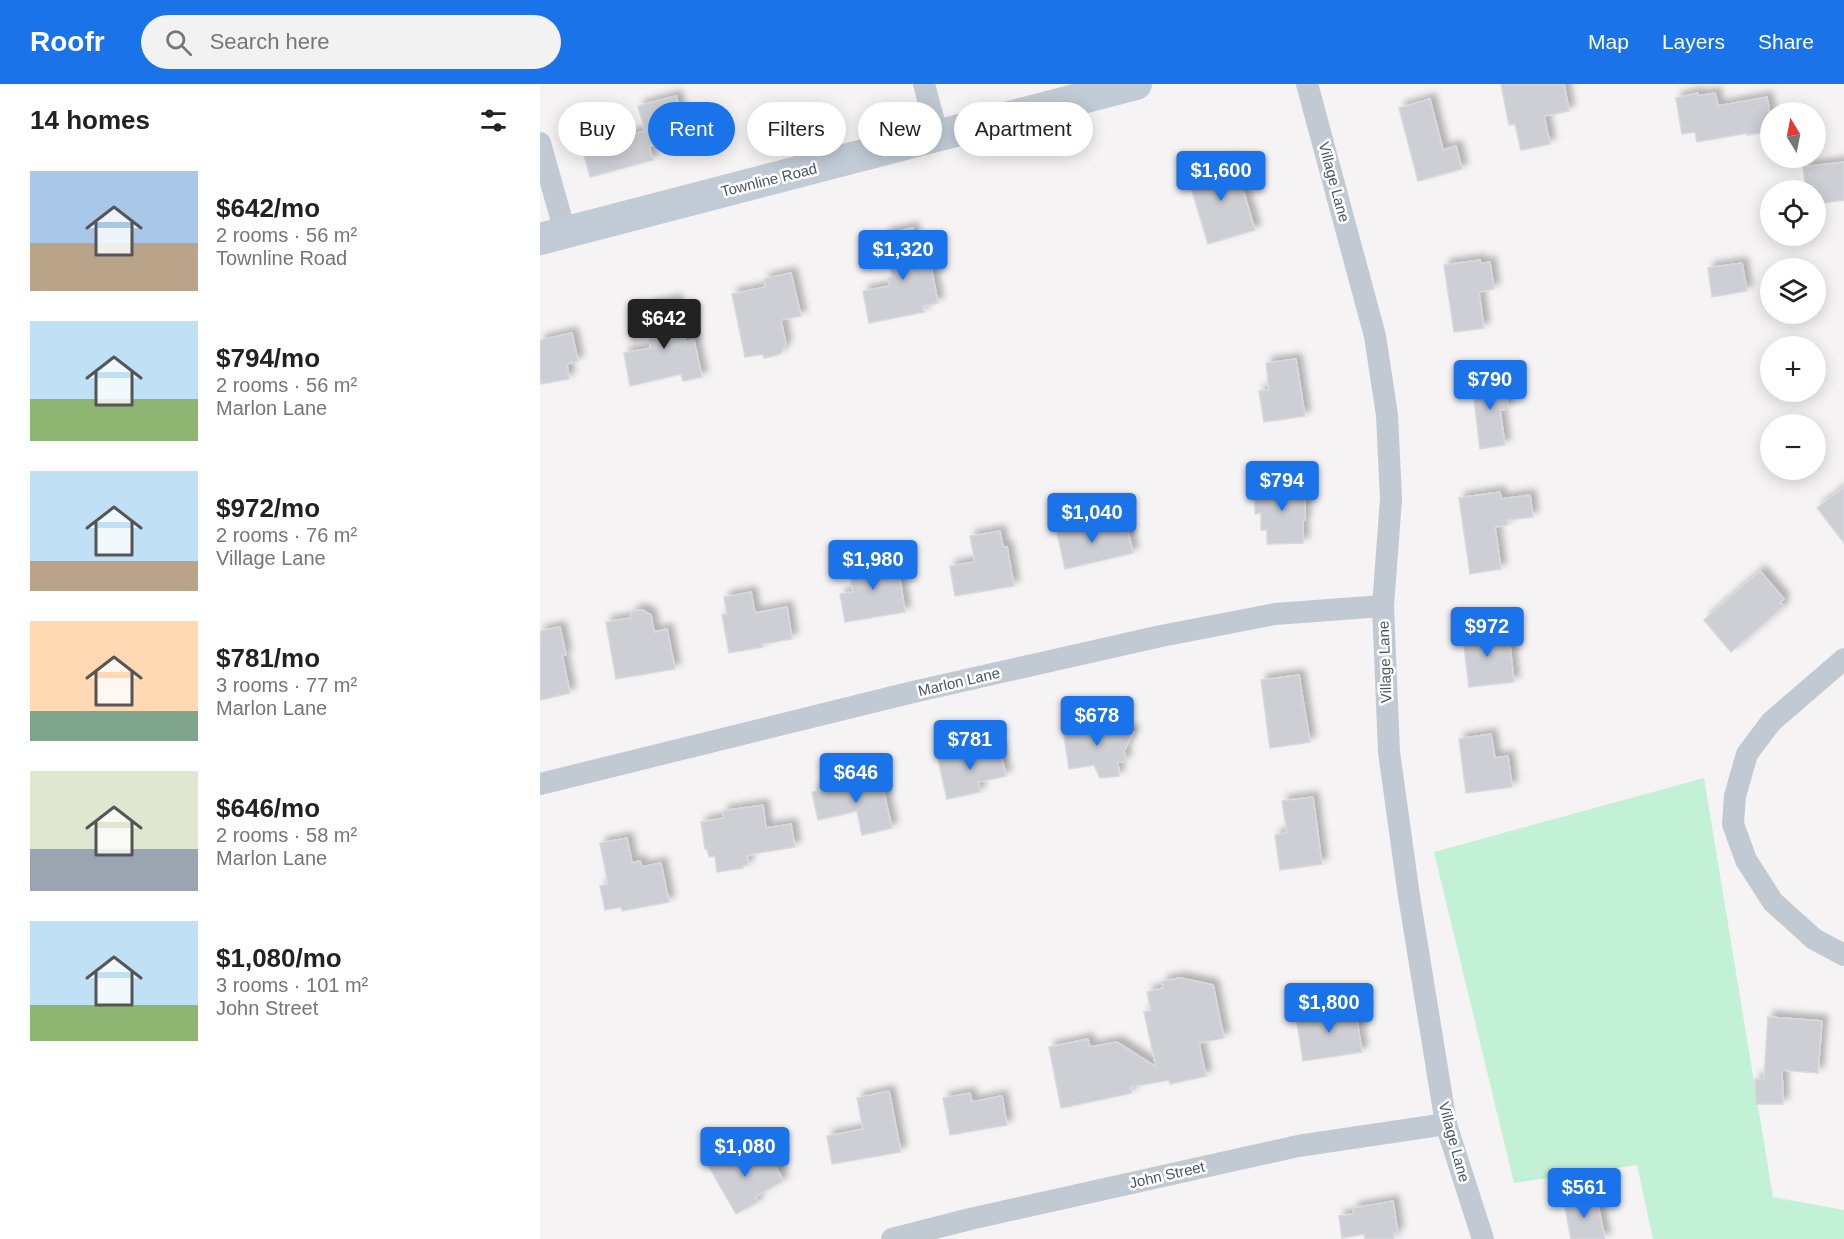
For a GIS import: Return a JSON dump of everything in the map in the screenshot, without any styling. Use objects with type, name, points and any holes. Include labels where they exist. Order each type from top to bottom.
[{"type":"street","points":[[924,84],[929,102]]},
{"type":"street","name":"Townline Road","points":[[942,136],[1136,84]]},
{"type":"street","name":"Village Lane","points":[[1307,84],[1375,336],[1387,415],[1391,499],[1383,606],[1389,752],[1409,896],[1446,1124],[1483,1239]]},
{"type":"street","points":[[540,142],[552,236]]},
{"type":"street","name":"Townline Road","points":[[552,236],[864,156]]},
{"type":"street","name":"Marlon Lane","points":[[540,784],[924,690],[1161,636],[1275,614],[1383,606]]},
{"type":"street","points":[[1844,659],[1771,722],[1747,754],[1735,796],[1733,824],[1746,860],[1773,902],[1814,939],[1844,955]]},
{"type":"street","name":"John Street","points":[[892,1239],[972,1229],[1298,1146],[1446,1124]]},
{"type":"green space","points":[[1704,778],[1773,1197],[1844,1210],[1844,1239],[1653,1239],[1637,1165],[1514,1183],[1434,852]]},
{"type":"building","points":[[1501,84],[1564,84],[1569,111],[1544,116],[1550,144],[1521,150],[1515,124],[1509,125]]},
{"type":"building","points":[[1698,93],[1698,96],[1715,93],[1718,106],[1767,97],[1768,102],[1760,102],[1760,133],[1697,142],[1695,132],[1682,134],[1676,98]]},
{"type":"building","points":[[676,96],[678,102],[653,102]]},
{"type":"building","points":[[1430,99],[1443,150],[1456,146],[1462,169],[1418,181],[1399,108]]},
{"type":"building","points":[[648,103],[648,156],[652,156],[653,160],[590,177],[584,156],[636,156],[636,133],[645,131],[638,106]]},
{"type":"building","points":[[1234,160],[1255,230],[1208,244],[1187,174]]},
{"type":"building","points":[[1844,162],[1844,200],[1826,202],[1826,180],[1805,180],[1803,168],[1826,168],[1826,164]]},
{"type":"building","points":[[913,228],[917,254],[928,252],[938,303],[923,306],[924,312],[869,323],[863,291],[890,286],[888,278],[892,277],[884,234]]},
{"type":"building","points":[[1480,260],[1481,264],[1490,262],[1494,289],[1479,292],[1484,328],[1454,332],[1444,265]]},
{"type":"building","points":[[1742,263],[1747,291],[1712,297],[1708,268]]},
{"type":"building","points":[[791,273],[801,316],[781,320],[786,344],[780,354],[764,358],[763,354],[745,357],[732,294],[766,287],[764,279]]},
{"type":"building","points":[[676,300],[685,342],[694,340],[702,377],[683,381],[681,374],[630,386],[624,353],[651,348],[649,340],[653,338],[647,306]]},
{"type":"building","points":[[572,333],[578,361],[567,364],[569,379],[540,384],[540,340]]},
{"type":"building","points":[[1296,359],[1305,416],[1264,422],[1259,391],[1269,390],[1266,363]]},
{"type":"building","points":[[1504,378],[1508,409],[1500,410],[1505,445],[1480,449],[1472,382]]},
{"type":"building","points":[[1305,484],[1303,543],[1267,544],[1267,530],[1261,530],[1261,513],[1255,514],[1255,486]]},
{"type":"building","points":[[1844,487],[1844,543],[1817,508]]},
{"type":"building","points":[[1500,492],[1501,499],[1530,495],[1533,517],[1507,520],[1508,525],[1495,527],[1501,569],[1470,574],[1459,498]]},
{"type":"building","points":[[1090,520],[1093,531],[1126,524],[1133,553],[1065,569],[1056,528]]},
{"type":"building","points":[[1000,531],[1003,547],[1007,547],[1014,586],[955,596],[950,566],[975,562],[970,536]]},
{"type":"building","points":[[892,558],[895,574],[899,573],[905,612],[845,622],[840,594],[853,592],[849,564]]},
{"type":"building","points":[[1760,571],[1784,599],[1780,603],[1784,606],[1731,652],[1704,620]]},
{"type":"building","points":[[751,592],[755,613],[787,607],[792,639],[729,653],[722,615],[727,614],[724,597]]},
{"type":"building","points":[[642,610],[651,615],[654,632],[667,629],[675,669],[616,679],[606,622],[630,618],[633,611]]},
{"type":"building","points":[[560,627],[566,655],[562,655],[570,693],[540,700],[540,631]]},
{"type":"building","points":[[1492,627],[1493,638],[1509,636],[1514,682],[1469,687],[1462,630]]},
{"type":"building","points":[[1299,675],[1310,742],[1270,748],[1261,680]]},
{"type":"building","points":[[1117,719],[1118,727],[1134,732],[1124,751],[1126,761],[1118,762],[1119,776],[1100,778],[1094,765],[1069,769],[1063,729]]},
{"type":"building","points":[[1491,734],[1495,758],[1508,756],[1512,787],[1466,793],[1459,739]]},
{"type":"building","points":[[999,747],[1006,776],[978,782],[980,792],[947,799],[938,759]]},
{"type":"building","points":[[880,776],[892,828],[862,835],[857,811],[818,820],[812,792]]},
{"type":"building","points":[[1313,797],[1322,864],[1280,870],[1275,835],[1287,833],[1282,801]]},
{"type":"building","points":[[763,805],[766,828],[791,824],[795,847],[752,854],[747,856],[748,865],[742,866],[743,868],[717,872],[715,856],[709,857],[705,849],[701,822],[724,818],[723,811]]},
{"type":"building","points":[[627,838],[632,863],[640,861],[642,867],[661,863],[669,902],[622,911],[621,907],[605,910],[600,886],[608,884],[600,843]]},
{"type":"building","points":[[1180,978],[1213,985],[1224,1038],[1199,1043],[1206,1076],[1170,1084],[1169,1080],[1130,1087],[1132,1093],[1061,1108],[1049,1047],[1088,1039],[1090,1047],[1117,1042],[1156,1067],[1144,1012],[1151,1011],[1147,992],[1163,988],[1162,981]]},
{"type":"building","points":[[1355,1008],[1362,1052],[1303,1061],[1296,1017]]},
{"type":"building","points":[[1768,1017],[1822,1021],[1818,1073],[1782,1070],[1783,1104],[1756,1104],[1755,1079],[1764,1079]]},
{"type":"building","points":[[889,1091],[901,1152],[832,1164],[827,1136],[863,1129],[857,1098]]},
{"type":"building","points":[[970,1093],[972,1102],[1002,1096],[1007,1125],[950,1135],[943,1098]]},
{"type":"building","points":[[767,1150],[783,1181],[755,1197],[758,1202],[736,1214],[708,1165],[732,1151],[737,1161],[747,1155],[749,1159]]},
{"type":"building","points":[[1596,1195],[1605,1239],[1571,1239],[1564,1202]]},
{"type":"building","points":[[1393,1201],[1398,1233],[1393,1233],[1394,1239],[1365,1239],[1364,1234],[1342,1238],[1339,1216],[1354,1214],[1353,1208]]}]
